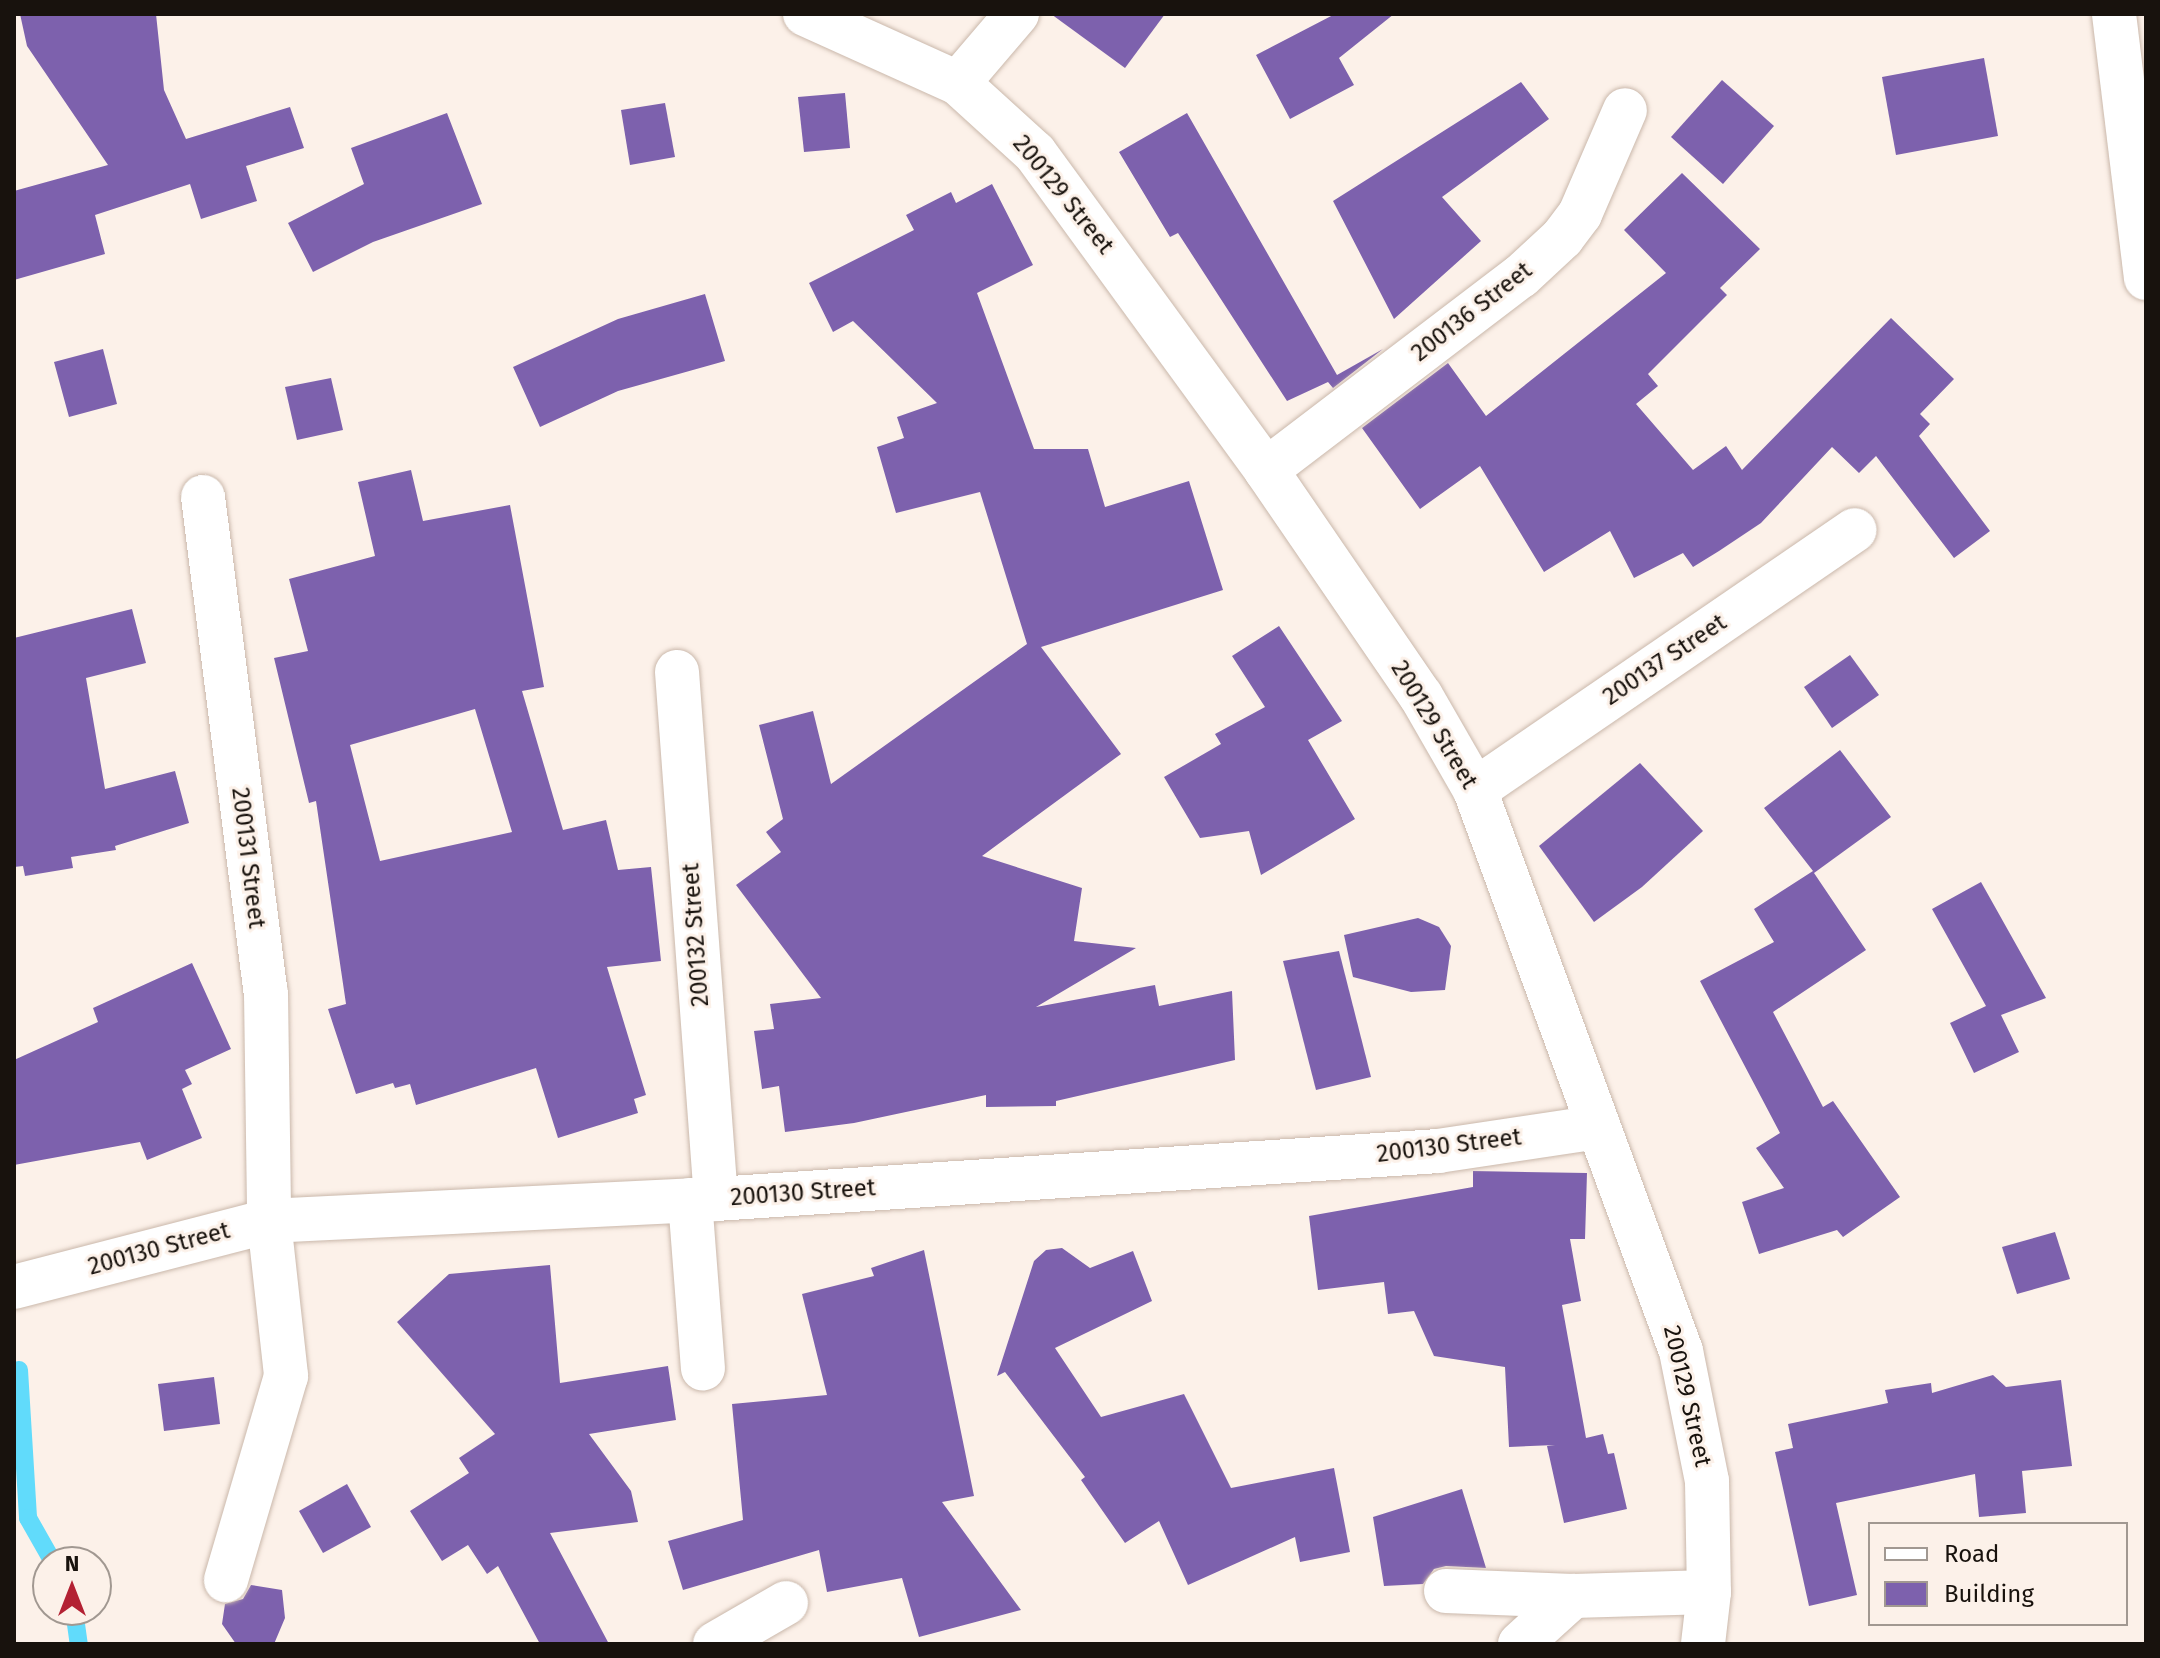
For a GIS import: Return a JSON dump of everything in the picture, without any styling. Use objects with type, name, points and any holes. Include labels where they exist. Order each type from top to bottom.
[{"type":"street","name":"200129 Street","points":[[805,14],[958,83],[1035,153],[1266,470],[1421,696],[1475,790],[1681,1351],[1707,1481],[1709,1592],[1703,1644]]},
{"type":"street","points":[[958,83],[1017,14]]},
{"type":"street","points":[[2114,14],[2146,278]]},
{"type":"street","name":"200136 Street","points":[[1266,470],[1521,276],[1562,238],[1580,214],[1625,110]]},
{"type":"street","name":"200131 Street","points":[[203,497],[266,993],[269,1221],[286,1376],[226,1580]]},
{"type":"street","name":"200137 Street","points":[[1475,790],[1855,530]]},
{"type":"street","name":"200132 Street","points":[[677,672],[703,1200],[703,1368]]},
{"type":"street","name":"200130 Street","points":[[14,1287],[269,1221],[703,1200],[1438,1151],[1598,1127]]},
{"type":"street","points":[[1446,1591],[1573,1596],[1709,1592]]},
{"type":"street","points":[[1520,1644],[1573,1596]]},
{"type":"street","points":[[715,1644],[786,1603]]},
{"type":"building","points":[[20,14],[156,14],[164,90],[186,139],[290,107],[304,148],[246,166],[257,201],[201,219],[190,184],[95,215],[105,254],[14,280],[14,191],[108,165],[27,46]]},
{"type":"building","points":[[1051,14],[1165,14],[1125,68]]},
{"type":"building","points":[[1335,14],[1394,14],[1339,58],[1354,85],[1290,119],[1256,55]]},
{"type":"building","points":[[1984,58],[1998,136],[1896,155],[1882,77]]},
{"type":"building","points":[[1722,80],[1774,126],[1723,184],[1671,137]]},
{"type":"building","points":[[1521,82],[1549,119],[1442,197],[1481,241],[1394,319],[1333,201]]},
{"type":"building","points":[[845,93],[850,148],[804,152],[798,97]]},
{"type":"building","points":[[665,103],[675,157],[630,165],[621,110]]},
{"type":"building","points":[[447,113],[482,204],[373,242],[313,272],[288,223],[364,184],[351,148]]},
{"type":"building","points":[[1187,113],[1337,375],[1383,349],[1333,388],[1328,382],[1287,401],[1178,233],[1170,237],[1119,152]]},
{"type":"building","points":[[1682,173],[1760,249],[1720,288],[1727,295],[1648,374],[1658,386],[1636,404],[1693,470],[1726,446],[1742,470],[1891,318],[1954,379],[1920,414],[1930,424],[1919,436],[1990,531],[1954,558],[1876,456],[1859,473],[1832,447],[1761,523],[1719,551],[1693,567],[1683,553],[1634,578],[1610,531],[1544,572],[1480,466],[1420,509],[1362,428],[1448,363],[1486,416],[1666,273],[1624,230]]},
{"type":"building","points":[[992,184],[1033,265],[977,293],[1034,449],[1088,449],[1105,507],[1189,481],[1223,590],[1041,647],[1121,754],[982,856],[1082,888],[1074,941],[1136,948],[1036,1007],[1155,985],[1159,1006],[1232,991],[1235,1060],[1056,1101],[1056,1106],[986,1107],[986,1095],[854,1123],[785,1132],[779,1086],[762,1089],[754,1031],[774,1029],[770,1004],[821,998],[736,885],[781,852],[766,832],[783,819],[759,725],[813,711],[831,784],[1027,644],[980,492],[896,513],[877,447],[904,438],[897,417],[937,403],[853,321],[833,332],[809,283],[914,230],[906,215],[951,192],[956,203]]},
{"type":"building","points":[[705,294],[725,361],[618,391],[540,427],[513,367],[618,319]]},
{"type":"building","points":[[103,349],[117,404],[69,417],[54,362]]},
{"type":"building","points":[[331,378],[343,430],[297,440],[285,387]]},
{"type":"building","points":[[411,470],[423,521],[510,505],[544,687],[522,691],[563,830],[606,820],[618,870],[651,867],[661,961],[607,967],[646,1095],[634,1099],[638,1113],[558,1138],[536,1068],[416,1105],[410,1084],[395,1088],[393,1083],[356,1094],[328,1009],[346,1004],[316,801],[309,803],[274,658],[308,651],[289,579],[375,556],[358,482]],"holes":[[[475,709],[512,832],[380,861],[350,745]]]},
{"type":"building","points":[[132,609],[146,663],[86,678],[105,789],[175,771],[189,823],[115,846],[116,850],[71,857],[73,868],[25,876],[23,866],[14,867],[14,638]]},
{"type":"building","points":[[1279,626],[1342,721],[1308,740],[1355,819],[1261,875],[1249,831],[1200,838],[1164,777],[1221,744],[1215,734],[1265,707],[1232,656]]},
{"type":"building","points":[[1850,655],[1879,695],[1832,728],[1804,687]]},
{"type":"building","points":[[1840,750],[1891,817],[1814,873],[1866,950],[1773,1012],[1823,1107],[1833,1101],[1900,1197],[1843,1237],[1837,1230],[1759,1254],[1742,1202],[1784,1188],[1756,1148],[1780,1133],[1700,981],[1774,942],[1754,909],[1813,871],[1764,808]]},
{"type":"building","points":[[1640,763],[1703,831],[1642,887],[1594,922],[1539,846]]},
{"type":"building","points":[[1981,882],[2046,998],[2001,1015],[2019,1052],[1974,1073],[1950,1023],[1986,1006],[1932,909]]},
{"type":"building","points":[[1418,918],[1439,927],[1451,946],[1445,990],[1411,992],[1353,977],[1344,935]]},
{"type":"building","points":[[1339,951],[1371,1077],[1316,1090],[1283,961]]},
{"type":"building","points":[[192,963],[231,1049],[185,1070],[192,1084],[182,1089],[202,1138],[147,1160],[140,1142],[14,1165],[14,1060],[98,1022],[93,1008]]},
{"type":"building","points":[[1473,1171],[1587,1173],[1585,1239],[1570,1239],[1581,1301],[1562,1305],[1586,1438],[1603,1434],[1608,1454],[1614,1453],[1627,1509],[1564,1523],[1547,1446],[1555,1445],[1509,1447],[1505,1367],[1434,1356],[1414,1311],[1388,1314],[1384,1282],[1318,1290],[1309,1216],[1473,1187]]},
{"type":"building","points":[[2055,1232],[2070,1279],[2017,1294],[2002,1247]]},
{"type":"building","points":[[1062,1248],[1090,1268],[1133,1251],[1152,1301],[1055,1348],[1101,1417],[1184,1394],[1231,1488],[1334,1468],[1350,1552],[1300,1562],[1295,1537],[1188,1585],[1159,1521],[1125,1543],[1081,1480],[1085,1477],[1005,1372],[997,1376],[1034,1261],[1046,1250]]},
{"type":"building","points":[[924,1250],[974,1496],[942,1502],[1021,1610],[919,1637],[902,1578],[827,1592],[819,1550],[683,1590],[668,1541],[743,1520],[732,1404],[827,1395],[802,1294],[874,1276],[871,1268]]},
{"type":"building","points":[[550,1265],[560,1383],[668,1366],[676,1420],[589,1434],[631,1491],[638,1522],[550,1533],[609,1644],[540,1644],[498,1566],[487,1574],[468,1545],[442,1561],[410,1511],[469,1473],[459,1458],[495,1434],[397,1322],[449,1274]]},
{"type":"building","points":[[1993,1375],[2006,1387],[2061,1380],[2072,1466],[2022,1471],[2026,1513],[1979,1517],[1975,1474],[1836,1503],[1857,1595],[1809,1606],[1775,1452],[1793,1448],[1788,1424],[1888,1403],[1885,1390],[1931,1383],[1932,1393]]},
{"type":"building","points":[[214,1377],[220,1424],[164,1431],[158,1384]]},
{"type":"building","points":[[347,1484],[371,1527],[323,1553],[299,1511]]},
{"type":"building","points":[[1462,1489],[1486,1568],[1446,1566],[1434,1569],[1423,1584],[1384,1586],[1373,1517]]},
{"type":"building","points":[[251,1585],[282,1590],[285,1618],[274,1644],[236,1644],[222,1624],[225,1604],[243,1599]]},
{"type":"waterway","points":[[19,1370],[28,1518],[44,1546]]},
{"type":"waterway","points":[[76,1626],[79,1644]]}]
